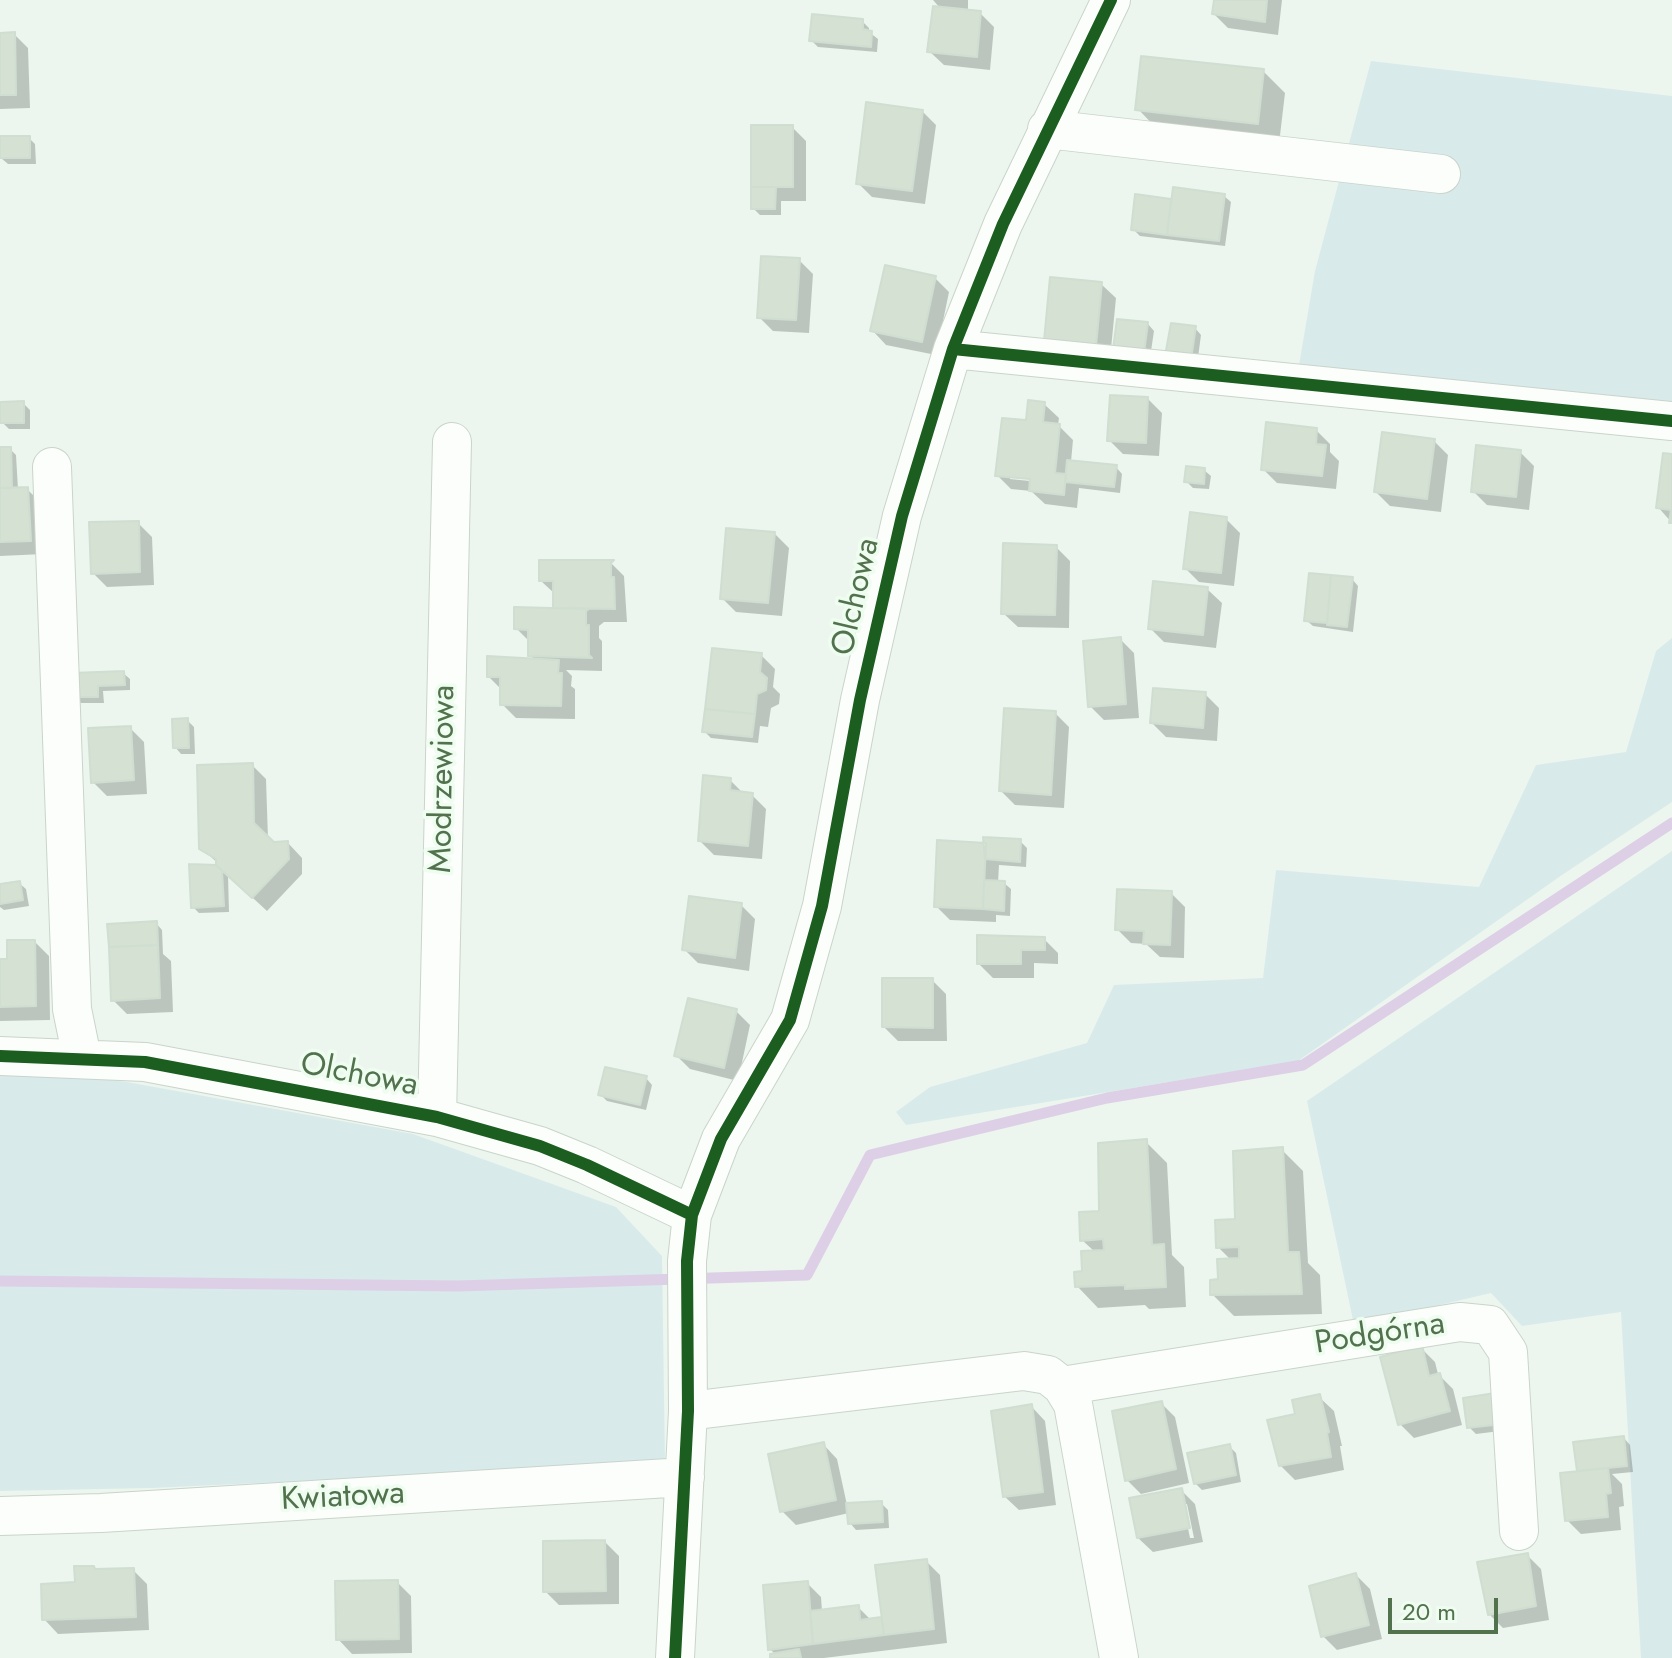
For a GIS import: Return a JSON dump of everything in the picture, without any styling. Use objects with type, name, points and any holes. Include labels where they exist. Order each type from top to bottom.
[{"type":"street","name":"Olchowa","points":[[675,1658],[688,1411],[688,1279],[692,1215],[721,1139],[790,1020],[822,906],[860,700],[902,516],[953,349],[1003,224],[1111,0]]},
{"type":"street","points":[[1047,129],[1441,174]]},
{"type":"street","points":[[953,349],[1672,421]]},
{"type":"street","name":"Modrzewiowa","points":[[437,1117],[452,442]]},
{"type":"street","points":[[52,467],[72,1009],[82,1058]]},
{"type":"street","name":"Olchowa","points":[[0,1056],[145,1062],[437,1117],[540,1146],[692,1215]]},
{"type":"street","name":"Podgórna","points":[[1062,1386],[1460,1322],[1490,1325],[1508,1352],[1519,1531]]},
{"type":"street","points":[[688,1411],[1024,1371],[1048,1375],[1062,1386],[1073,1404],[1119,1658]]},
{"type":"street","name":"Kwiatowa","points":[[0,1516],[117,1512],[685,1477]]},
{"type":"shaded area","points":[[1371,61],[1672,96],[1672,411],[1298,371],[1315,271]]},
{"type":"shaded area","points":[[1672,638],[1672,802],[1562,875],[1298,1061],[906,1125],[896,1112],[930,1087],[1087,1043],[1114,985],[1263,978],[1276,870],[1479,887],[1536,765],[1626,752],[1656,651]]},
{"type":"shaded area","points":[[1672,851],[1672,1658],[1641,1658],[1621,1312],[1522,1326],[1491,1293],[1354,1325],[1307,1101]]},
{"type":"shaded area","points":[[0,1073],[60,1074],[127,1082],[413,1134],[616,1207],[662,1256],[665,1464],[152,1488],[0,1491]]},
{"type":"building","points":[[1214,0],[1267,0],[1265,22],[1212,14]]},
{"type":"building","points":[[933,6],[981,11],[977,57],[927,52]]},
{"type":"building","points":[[812,14],[863,19],[863,29],[872,31],[871,47],[809,41]]},
{"type":"building","points":[[15,32],[16,95],[0,95],[0,33]]},
{"type":"building","points":[[1141,56],[1264,69],[1258,124],[1135,110]]},
{"type":"building","points":[[866,102],[923,110],[912,191],[856,184]]},
{"type":"building","points":[[751,125],[793,125],[793,187],[751,187]]},
{"type":"building","points":[[0,136],[30,136],[30,158],[0,158]]},
{"type":"building","points":[[751,187],[776,187],[775,209],[751,209]]},
{"type":"building","points":[[1173,187],[1225,194],[1219,241],[1167,235]]},
{"type":"building","points":[[1135,194],[1171,199],[1167,235],[1131,230]]},
{"type":"building","points":[[761,256],[800,258],[796,320],[757,318]]},
{"type":"building","points":[[885,265],[936,276],[922,342],[870,331]]},
{"type":"building","points":[[1050,277],[1102,282],[1096,346],[1044,341]]},
{"type":"building","points":[[1117,319],[1148,322],[1144,353],[1113,349]]},
{"type":"building","points":[[1171,323],[1196,326],[1191,359],[1165,356]]},
{"type":"building","points":[[1110,395],[1148,397],[1146,443],[1107,441]]},
{"type":"building","points":[[1028,400],[1045,402],[1043,422],[1060,424],[1055,473],[1066,474],[1064,495],[1029,491],[1030,479],[995,476],[1002,418],[1026,420]]},
{"type":"building","points":[[24,401],[24,423],[0,423],[0,402]]},
{"type":"building","points":[[1266,422],[1317,428],[1316,444],[1326,445],[1322,476],[1261,470]]},
{"type":"building","points":[[1382,432],[1435,439],[1427,499],[1374,492]]},
{"type":"building","points":[[1476,445],[1521,450],[1516,497],[1471,492]]},
{"type":"building","points":[[0,447],[11,447],[12,488],[0,488]]},
{"type":"building","points":[[1663,453],[1672,454],[1672,523],[1669,523],[1671,510],[1656,508]]},
{"type":"building","points":[[1067,460],[1117,465],[1114,487],[1065,482]]},
{"type":"building","points":[[1186,466],[1205,468],[1204,484],[1184,482]]},
{"type":"building","points":[[28,487],[31,541],[0,542],[0,488]]},
{"type":"building","points":[[1190,512],[1227,517],[1221,573],[1183,569]]},
{"type":"building","points":[[139,521],[140,572],[91,574],[89,522]]},
{"type":"building","points":[[726,528],[775,532],[768,603],[720,599]]},
{"type":"building","points":[[1003,543],[1057,545],[1055,615],[1001,614]]},
{"type":"building","points":[[539,560],[614,560],[611,563],[611,577],[614,577],[615,609],[553,608],[553,581],[539,581]]},
{"type":"building","points":[[1309,573],[1331,575],[1327,623],[1304,621]]},
{"type":"building","points":[[1331,575],[1353,577],[1347,627],[1327,625]]},
{"type":"building","points":[[1153,581],[1208,587],[1203,635],[1148,629]]},
{"type":"building","points":[[514,607],[589,609],[586,611],[586,625],[589,625],[589,655],[592,658],[528,656],[528,630],[514,629]]},
{"type":"building","points":[[1121,637],[1126,704],[1088,707],[1083,641]]},
{"type":"building","points":[[712,648],[762,653],[760,672],[767,678],[766,690],[757,694],[755,714],[705,709]]},
{"type":"building","points":[[487,656],[559,660],[558,673],[562,673],[561,706],[500,705],[500,677],[487,677]]},
{"type":"building","points":[[124,671],[125,685],[98,686],[98,697],[73,697],[72,673]]},
{"type":"building","points":[[1153,688],[1206,692],[1203,728],[1150,723]]},
{"type":"building","points":[[1004,708],[1056,711],[1051,795],[999,791]]},
{"type":"building","points":[[705,709],[755,714],[752,737],[702,732]]},
{"type":"building","points":[[188,718],[189,748],[173,748],[172,719]]},
{"type":"building","points":[[131,726],[134,780],[91,783],[88,728]]},
{"type":"building","points":[[253,763],[254,823],[274,842],[288,841],[289,859],[252,898],[216,865],[216,859],[199,849],[197,765]]},
{"type":"building","points":[[703,775],[731,778],[730,790],[753,793],[748,846],[698,841]]},
{"type":"building","points":[[983,837],[1021,839],[1020,862],[985,859]]},
{"type":"building","points":[[937,840],[986,843],[983,909],[934,907]]},
{"type":"building","points":[[189,864],[216,865],[222,871],[224,906],[191,908]]},
{"type":"building","points":[[984,880],[1005,881],[1004,911],[983,909]]},
{"type":"building","points":[[20,881],[23,900],[0,904],[0,884]]},
{"type":"building","points":[[1117,889],[1172,891],[1170,945],[1143,944],[1144,931],[1115,930]]},
{"type":"building","points":[[689,896],[742,903],[735,958],[682,950]]},
{"type":"building","points":[[157,921],[158,945],[109,947],[107,924]]},
{"type":"building","points":[[977,935],[1045,937],[1045,950],[1021,950],[1021,964],[977,964]]},
{"type":"building","points":[[7,940],[35,940],[36,1006],[0,1007],[0,959],[7,959]]},
{"type":"building","points":[[158,945],[160,998],[111,1001],[109,947]]},
{"type":"building","points":[[882,978],[933,978],[933,1028],[882,1027]]},
{"type":"building","points":[[688,998],[737,1009],[724,1068],[674,1056]]},
{"type":"building","points":[[605,1067],[647,1076],[640,1105],[598,1095]]},
{"type":"building","points":[[1147,1139],[1152,1245],[1164,1244],[1166,1287],[1075,1287],[1074,1272],[1082,1271],[1081,1251],[1104,1250],[1103,1239],[1080,1241],[1079,1212],[1099,1211],[1098,1143]]},
{"type":"building","points":[[1283,1147],[1288,1252],[1299,1252],[1302,1294],[1210,1295],[1210,1280],[1218,1279],[1217,1259],[1239,1258],[1239,1247],[1216,1248],[1215,1220],[1235,1219],[1233,1151]]},
{"type":"building","points":[[1422,1345],[1429,1376],[1440,1373],[1450,1411],[1398,1425],[1380,1357]]},
{"type":"building","points":[[1508,1391],[1510,1423],[1467,1428],[1463,1398]]},
{"type":"building","points":[[1320,1394],[1331,1457],[1279,1466],[1267,1420],[1295,1414],[1292,1400]]},
{"type":"building","points":[[1162,1401],[1176,1469],[1125,1481],[1112,1411]]},
{"type":"building","points":[[1032,1404],[1043,1492],[1003,1497],[991,1411]]},
{"type":"building","points":[[1624,1436],[1627,1466],[1577,1471],[1573,1442]]},
{"type":"building","points":[[824,1442],[836,1500],[780,1512],[768,1454]]},
{"type":"building","points":[[1230,1444],[1236,1475],[1194,1484],[1187,1453]]},
{"type":"building","points":[[1608,1468],[1611,1493],[1606,1494],[1608,1517],[1565,1521],[1560,1473]]},
{"type":"building","points":[[1182,1488],[1190,1528],[1137,1538],[1129,1498]]},
{"type":"building","points":[[882,1501],[883,1522],[848,1524],[846,1503]]},
{"type":"building","points":[[605,1540],[606,1591],[543,1592],[543,1541]]},
{"type":"building","points":[[1528,1553],[1536,1606],[1488,1615],[1477,1562]]},
{"type":"building","points":[[927,1559],[934,1629],[884,1635],[875,1565]]},
{"type":"building","points":[[74,1566],[134,1568],[136,1617],[42,1620],[41,1584],[75,1582]]},
{"type":"building","points":[[1356,1573],[1369,1625],[1321,1637],[1309,1586]]},
{"type":"building","points":[[398,1580],[399,1639],[336,1640],[335,1581]]},
{"type":"building","points":[[808,1581],[813,1644],[768,1650],[763,1585]]},
{"type":"building","points":[[859,1605],[860,1620],[881,1617],[884,1635],[813,1644],[810,1611]]},
{"type":"building","points":[[799,1649],[801,1658],[770,1658],[770,1654]]},
{"type":"waterway","points":[[0,1281],[458,1286],[807,1275],[870,1155],[1107,1098],[1303,1065],[1672,823]]},
{"type":"cycle path","points":[[675,1658],[688,1411],[687,1261],[692,1215],[721,1139],[790,1020],[822,906],[860,700],[902,516],[953,349],[1003,224],[1111,0]]},
{"type":"cycle path","points":[[953,349],[1672,421]]},
{"type":"cycle path","points":[[0,1056],[145,1062],[437,1117],[540,1146],[692,1215]]}]
